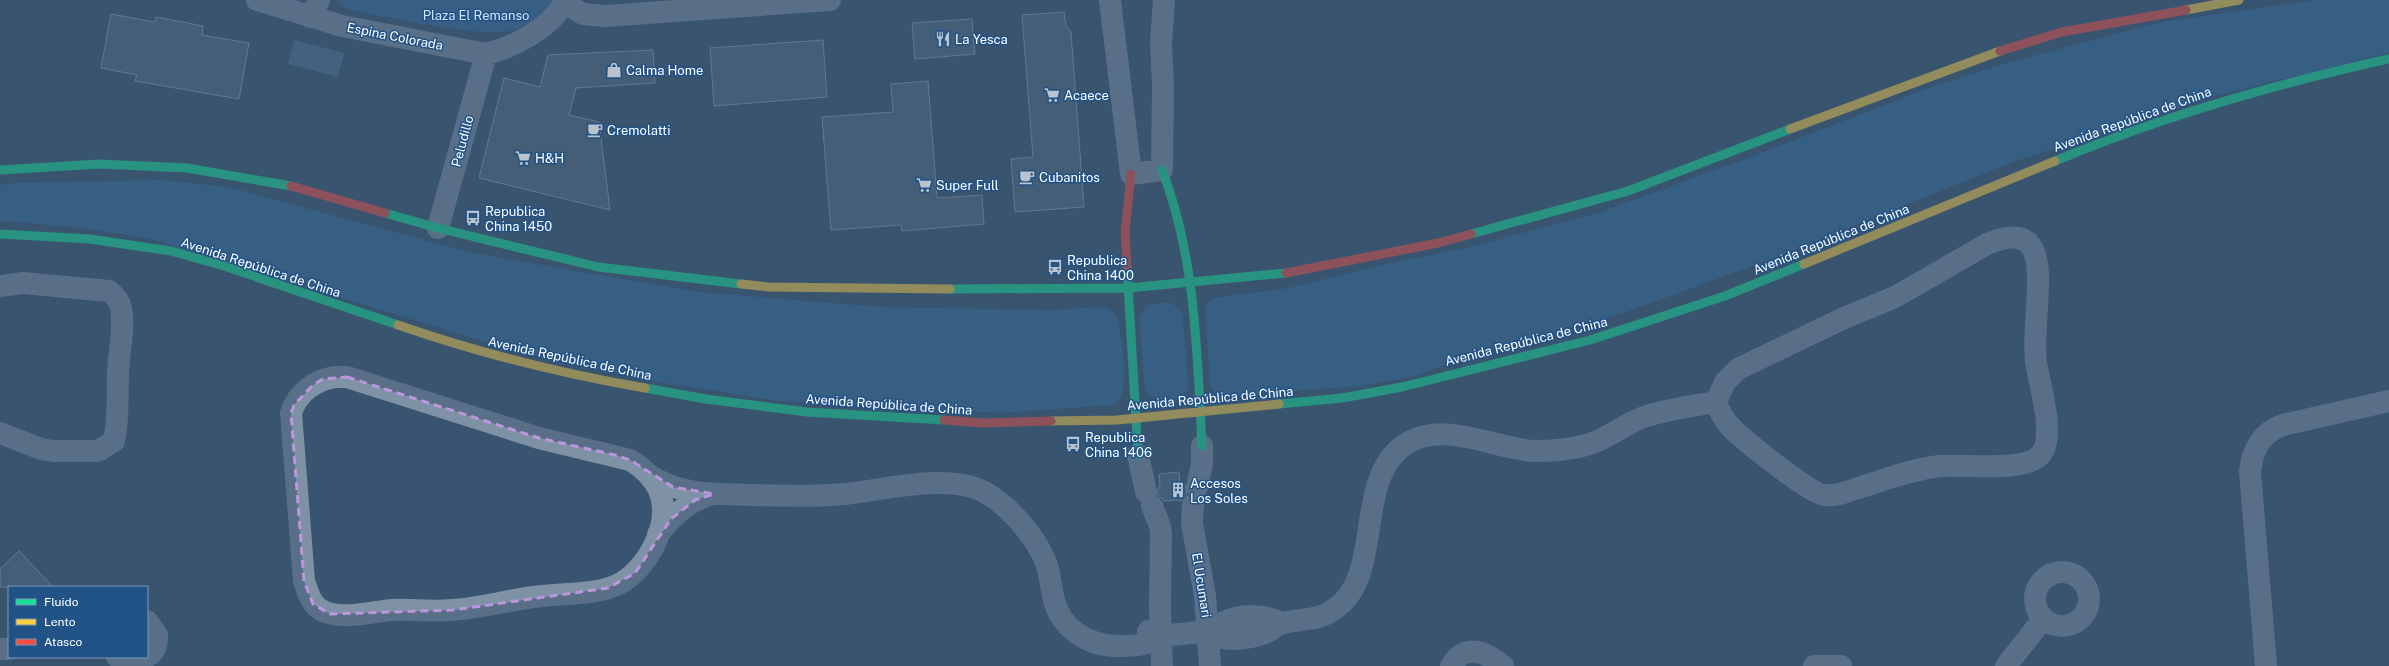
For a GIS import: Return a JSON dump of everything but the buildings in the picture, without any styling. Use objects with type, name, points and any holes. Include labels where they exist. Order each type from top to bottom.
[{"type":"main road","points":[[0,170],[99,164],[187,168],[229,174],[302,188],[438,228],[598,267],[768,287],[866,290],[1128,288],[1282,274],[1438,242],[1560,211],[1628,191],[1939,72],[2015,46],[2062,32],[2239,0]]},
{"type":"main road","name":"Avenida República de China","points":[[0,234],[90,239],[171,252],[227,267],[456,345],[614,383],[706,399],[807,412],[984,423],[1101,420],[1294,404],[1394,389],[1590,340],[1725,296],[2118,135],[2240,95],[2324,73],[2389,59]]},
{"type":"main road","points":[[1162,170],[1179,216],[1185,241],[1190,282],[1202,446]]},
{"type":"main road","points":[[1131,174],[1125,232],[1138,455]]},
{"type":"street","name":"Espina Colorada","points":[[257,0],[315,8],[342,26],[486,54]]},
{"type":"street","points":[[486,54],[500,50],[532,33],[555,14],[565,2],[584,14],[605,16],[830,0]]},
{"type":"street","points":[[1110,0],[1131,174],[1162,170],[1164,86],[1161,43],[1164,0]]},
{"type":"street","name":"Peludillo","points":[[438,228],[486,54]]},
{"type":"street","points":[[2016,238],[2024,240],[2034,252],[2037,266],[2034,326],[2036,360],[2047,430],[2046,444],[2042,454],[2035,460],[2015,465],[1961,465],[1923,469],[1838,494],[1822,494],[1804,485],[1737,432],[1720,413],[1716,402],[1725,382],[1738,369],[1842,318],[1872,308],[1895,297],[1988,244],[1999,239],[2016,238]]},
{"type":"street","points":[[0,286],[24,283],[109,291],[116,296],[121,306],[122,320],[118,377],[117,430],[114,441],[98,451],[54,452],[41,449],[0,433]]},
{"type":"street","points":[[646,472],[659,491],[660,496],[662,512],[658,534],[653,549],[635,574],[618,584],[595,591],[542,596],[453,610],[409,609],[337,615],[330,614],[313,604],[304,581],[291,413],[294,405],[313,385],[323,379],[347,378],[539,438],[615,455],[630,460],[646,472],[673,487],[714,494],[811,497],[947,483],[975,488],[986,492],[1006,509],[1036,544],[1050,574],[1056,606],[1073,630],[1101,634],[1143,631],[1161,636],[1209,630],[1222,621],[1258,615],[1282,623],[1304,621],[1329,613],[1340,605],[1349,594],[1357,580],[1373,504],[1384,468],[1398,450],[1408,443],[1422,438],[1449,435],[1475,438],[1514,448],[1551,450],[1583,446],[1642,418],[1657,413],[1716,402]]},
{"type":"street","points":[[2266,666],[2250,472],[2251,457],[2255,447],[2276,427],[2389,401]]},
{"type":"street","name":"El Ucumari","points":[[1202,446],[1201,470],[1195,496],[1192,523],[1209,630],[1210,666]]},
{"type":"street","points":[[1138,455],[1160,535],[1162,666]]},
{"type":"street","points":[[658,534],[684,507],[695,500],[714,494]]},
{"type":"street","points":[[2006,666],[2043,619]]},
{"type":"street","points":[[119,658],[129,664],[137,664],[151,657],[156,650],[157,635],[148,622]]},
{"type":"street","points":[[1451,666],[1458,657],[1475,652],[1488,654],[1503,666]]},
{"type":"street","points":[[1814,666],[1841,666]]},
{"type":"highlighted area","points":[[347,377],[539,438],[615,455],[630,460],[673,487],[714,494],[695,500],[671,519],[635,573],[608,588],[453,610],[330,614],[313,604],[304,581],[291,413],[294,405],[313,385],[323,379]]},
{"type":"green space","name":"Plaza El Remanso","points":[[338,0],[554,0],[538,16],[518,29],[503,32],[483,32],[435,26],[349,10],[339,4]]},
{"type":"green space","points":[[2315,0],[2389,0],[2389,53],[2212,97],[2013,162],[1769,260],[1621,314],[1468,356],[1412,377],[1353,387],[1260,393],[1224,398],[1216,394],[1210,384],[1205,306],[1213,298],[1288,288],[1390,263],[1466,248],[1598,213],[1740,161],[1934,86],[2014,61],[2161,22]]},
{"type":"green space","points":[[162,180],[228,187],[473,253],[699,292],[881,307],[1052,310],[1100,307],[1109,309],[1116,315],[1119,324],[1124,368],[1123,390],[1120,399],[1114,405],[1002,413],[779,401],[652,381],[518,352],[147,238],[65,226],[0,221],[0,185],[14,183]]},
{"type":"green space","points":[[1159,303],[1172,303],[1182,313],[1189,388],[1180,400],[1167,402],[1156,400],[1148,393],[1146,388],[1139,319],[1147,306]]},
{"type":"shaded area","points":[[294,40],[344,53],[338,77],[288,64]]},
{"type":"traffic: fast","points":[[2055,161],[2137,130],[2220,102],[2304,79],[2389,59]]},
{"type":"traffic: fast","points":[[1471,234],[1628,191],[1790,129]]},
{"type":"traffic: fast","points":[[0,170],[99,164],[187,168],[291,186]]},
{"type":"traffic: fast","points":[[1162,170],[1182,237],[1188,271],[1196,341],[1202,446]]},
{"type":"traffic: fast","points":[[385,213],[438,228],[598,267],[741,284]]},
{"type":"traffic: fast","points":[[0,234],[90,239],[171,251],[227,267],[398,325]]},
{"type":"traffic: fast","points":[[1279,404],[1342,398],[1402,387],[1590,340],[1725,296],[1804,264]]},
{"type":"traffic: fast","points":[[1127,266],[1138,455]]},
{"type":"traffic: fast","points":[[950,289],[1128,288],[1286,273]]},
{"type":"traffic: fast","points":[[645,388],[706,399],[807,412],[944,420]]},
{"type":"traffic: slow","points":[[2186,10],[2239,0]]},
{"type":"traffic: slow","points":[[1790,129],[2000,51]]},
{"type":"traffic: slow","points":[[1804,264],[2055,161]]},
{"type":"traffic: slow","points":[[741,284],[768,287],[950,289]]},
{"type":"traffic: slow","points":[[398,325],[459,345],[521,362],[645,388]]},
{"type":"traffic: slow","points":[[1051,421],[1117,420],[1279,404]]},
{"type":"traffic: jam","points":[[2000,51],[2062,32],[2186,10]]},
{"type":"traffic: jam","points":[[1127,266],[1125,232],[1131,174]]},
{"type":"traffic: jam","points":[[291,186],[385,213]]},
{"type":"traffic: jam","points":[[1286,273],[1438,243],[1471,234]]},
{"type":"traffic: jam","points":[[944,420],[984,423],[1051,421]]},
{"type":"place","name":"La Yesca","points":[[943,39]]},
{"type":"place","name":"Calma Home","points":[[614,70]]},
{"type":"place","name":"Acaece","points":[[1052,95]]},
{"type":"place","name":"Cremolatti","points":[[595,130]]},
{"type":"place","name":"H&H","points":[[523,158]]},
{"type":"place","name":"Cubanitos","points":[[1027,177]]},
{"type":"place","name":"Super Full","points":[[924,185]]},
{"type":"place","name":"Republica China 1450","points":[[473,218]]},
{"type":"place","name":"Republica China 1400","points":[[1055,267]]},
{"type":"place","name":"Republica China 1406","points":[[1073,444]]},
{"type":"place","name":"Accesos Los Soles","points":[[1178,490]]}]
